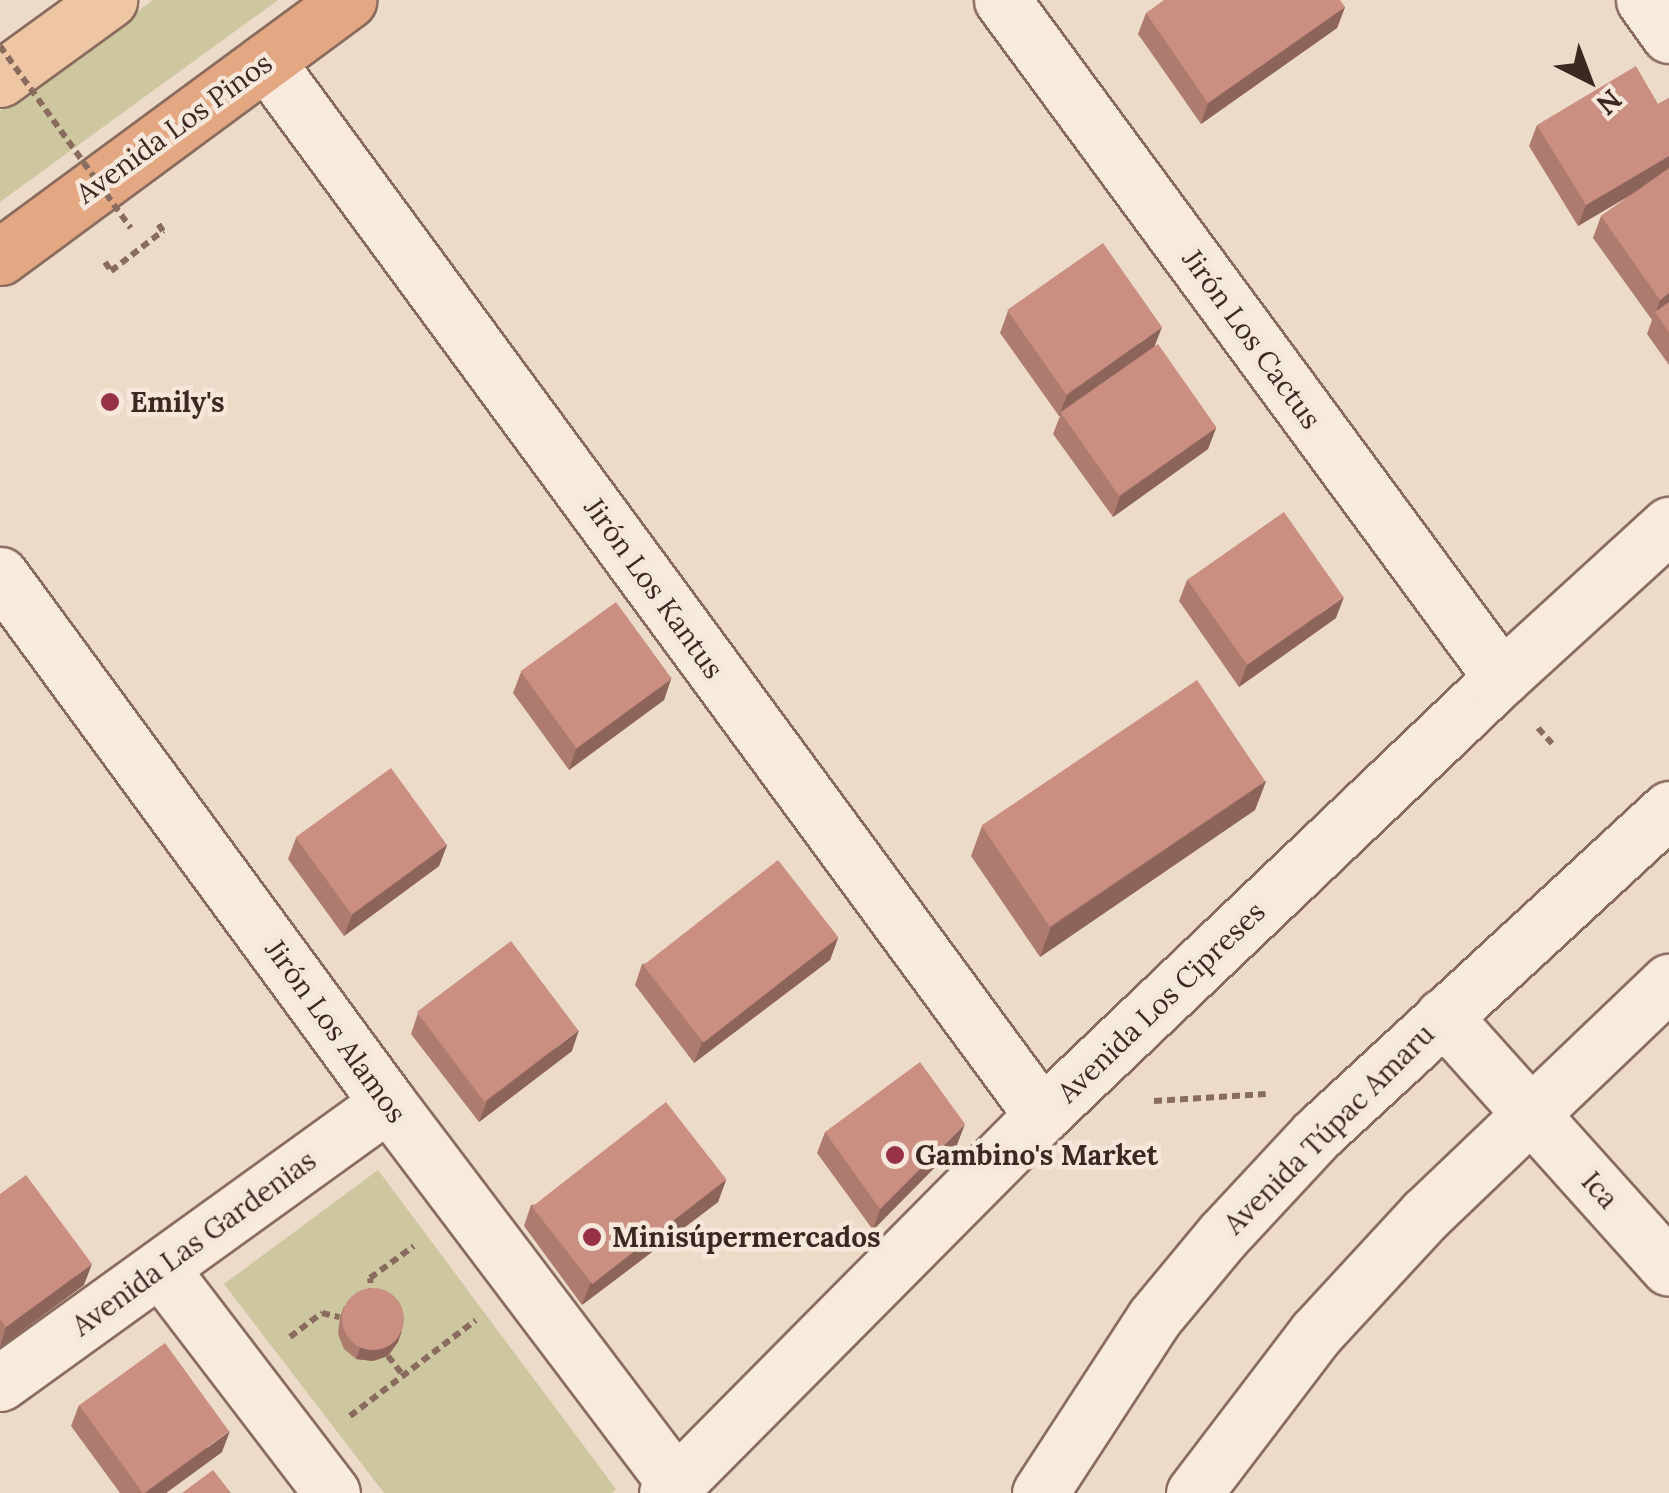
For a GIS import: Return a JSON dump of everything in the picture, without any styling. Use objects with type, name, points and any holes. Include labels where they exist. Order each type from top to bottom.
[{"type":"highway","name":"Avenida Los Pinos","points":[[0,257],[348,0]]},
{"type":"main road","points":[[0,79],[109,0]]},
{"type":"street","name":"Jirón Los Cactus","points":[[1002,0],[1502,678]]},
{"type":"street","points":[[1644,0],[1669,34]]},
{"type":"street","name":"Jirón Los Kantus","points":[[266,60],[1042,1115]]},
{"type":"street","name":"Avenida Los Cipreses","points":[[671,1489],[1042,1115],[1502,678],[1669,526]]},
{"type":"street","name":"Jirón Los Alamos","points":[[0,575],[671,1489]]},
{"type":"street","name":"Avenida Túpac Amaru","points":[[1040,1493],[1154,1318],[1212,1248],[1317,1134],[1669,809]]},
{"type":"street","points":[[1194,1493],[1316,1333],[1426,1214],[1669,982]]},
{"type":"street","name":"Ica","points":[[1443,1016],[1669,1268]]},
{"type":"street","name":"Avenida Las Gardenias","points":[[0,1382],[388,1103]]},
{"type":"street","points":[[160,1268],[316,1473]]},
{"type":"path","points":[[0,46],[131,228]]},
{"type":"path","points":[[1145,1102],[1280,1095]]},
{"type":"path","points":[[316,1473],[403,1375],[524,1284]]},
{"type":"path","points":[[388,1356],[403,1375]]},
{"type":"shaded area","points":[[153,0],[278,0],[0,202],[0,111]]},
{"type":"shaded area","points":[[378,1170],[616,1489],[612,1493],[384,1493],[224,1284]]},
{"type":"building","points":[[1164,0],[1340,0],[1345,7],[1208,103],[1146,13]]},
{"type":"building","points":[[1636,66],[1658,104],[1669,98],[1669,156],[1586,205],[1537,125]]},
{"type":"building","points":[[1669,168],[1669,293],[1660,300],[1601,216]]},
{"type":"building","points":[[1103,243],[1162,327],[1066,394],[1007,310]]},
{"type":"building","points":[[1669,302],[1669,332],[1655,312]]},
{"type":"building","points":[[1158,344],[1217,428],[1119,496],[1061,412]]},
{"type":"building","points":[[1284,512],[1344,597],[1247,665],[1187,580]]},
{"type":"building","points":[[616,602],[672,679],[576,748],[521,671]]},
{"type":"building","points":[[1197,680],[1265,781],[1050,927],[981,825]]},
{"type":"building","points":[[391,768],[447,845],[351,914],[296,837]]},
{"type":"building","points":[[778,860],[838,937],[704,1043],[643,965]]},
{"type":"building","points":[[511,941],[578,1030],[484,1101],[417,1012]]},
{"type":"building","points":[[920,1062],[965,1124],[880,1209],[825,1132]]},
{"type":"building","points":[[666,1102],[726,1179],[592,1284],[532,1207]]},
{"type":"building","points":[[26,1175],[92,1264],[6,1327],[0,1319],[0,1194]]},
{"type":"building","points":[[373,1288],[395,1297],[404,1319],[395,1341],[373,1350],[351,1341],[342,1319],[351,1297]]},
{"type":"building","points":[[165,1343],[229,1431],[143,1493],[79,1405]]},
{"type":"building","points":[[213,1470],[231,1493],[182,1493]]},
{"type":"place","name":"Emily's","points":[[110,402]]},
{"type":"place","name":"Gambino's Market","points":[[895,1155]]},
{"type":"place","name":"Minisúpermercados","points":[[592,1237]]}]
